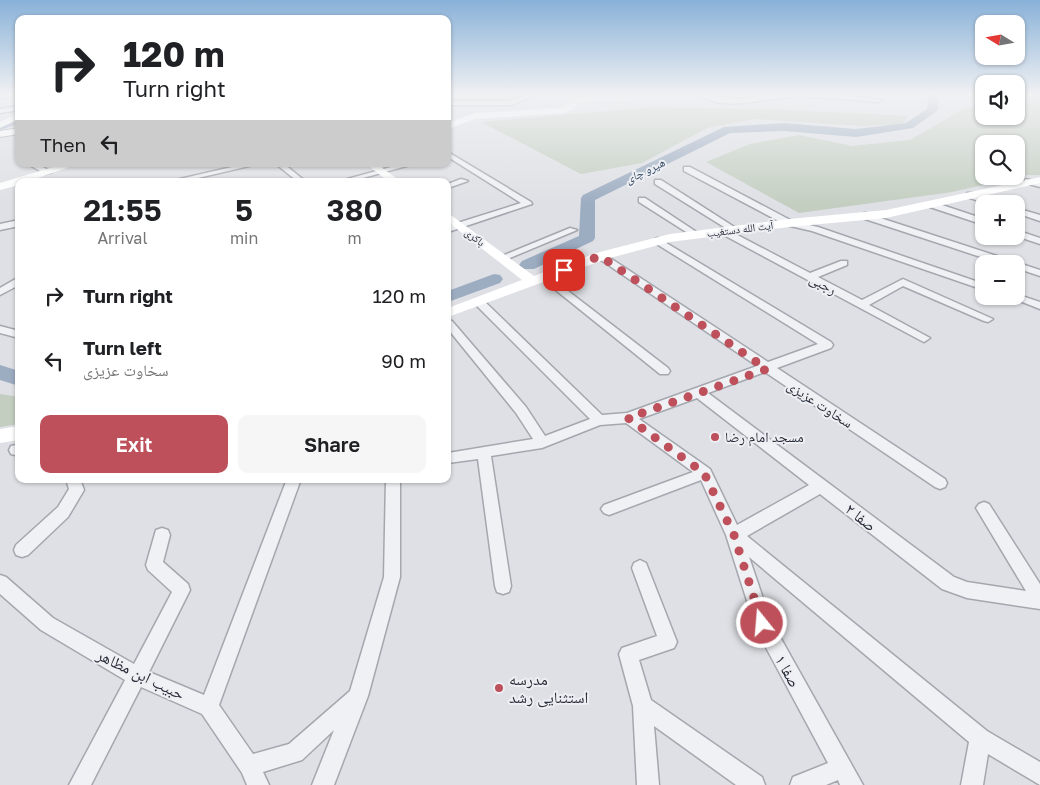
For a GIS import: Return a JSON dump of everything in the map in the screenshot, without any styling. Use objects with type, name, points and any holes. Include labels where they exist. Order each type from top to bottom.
[{"type":"main road","points":[[46,176],[66,167]]},
{"type":"main road","points":[[375,167],[391,178]]},
{"type":"main road","name":"آیت الله دستغیب","points":[[451,312],[600,256],[658,241],[729,230],[865,216],[933,205],[970,194],[1034,180]]},
{"type":"main road","points":[[0,187],[15,183]]},
{"type":"main road","name":"باکری","points":[[454,227],[540,280]]},
{"type":"main road","points":[[0,436],[15,444]]},
{"type":"street","points":[[451,156],[528,204],[454,227]]},
{"type":"street","points":[[36,167],[46,176]]},
{"type":"street","points":[[195,178],[216,171],[238,167]]},
{"type":"street","points":[[284,167],[297,178]]},
{"type":"street","points":[[355,178],[398,167]]},
{"type":"street","points":[[687,169],[789,223],[815,229],[975,284]]},
{"type":"street","points":[[216,171],[223,178]]},
{"type":"street","points":[[1034,180],[1040,185]]},
{"type":"street","points":[[451,185],[464,182]]},
{"type":"street","name":"رجبی","points":[[658,182],[729,230],[810,277],[924,338]]},
{"type":"street","points":[[970,194],[975,196]]},
{"type":"street","points":[[642,200],[697,235]]},
{"type":"street","points":[[933,205],[975,219]]},
{"type":"street","points":[[1025,213],[1040,218]]},
{"type":"street","points":[[865,216],[984,255]]},
{"type":"street","points":[[0,227],[15,224]]},
{"type":"street","points":[[502,258],[573,230]]},
{"type":"street","points":[[1025,236],[1040,241]]},
{"type":"street","points":[[451,458],[542,442],[599,420],[628,418],[767,369],[827,345],[658,241]]},
{"type":"street","name":"سخاوت عزیزی","points":[[600,256],[940,483]]},
{"type":"street","points":[[819,260],[830,269]]},
{"type":"street","points":[[810,277],[844,263]]},
{"type":"street","points":[[1025,268],[1040,273]]},
{"type":"street","points":[[540,280],[664,371]]},
{"type":"street","points":[[861,305],[903,282],[988,319]]},
{"type":"street","points":[[0,292],[15,283]]},
{"type":"street","points":[[1025,301],[1040,306]]},
{"type":"street","points":[[479,302],[599,420]]},
{"type":"street","points":[[451,327],[521,410],[542,442]]},
{"type":"street","points":[[0,329],[15,335]]},
{"type":"street","name":"صفا ۲","points":[[700,393],[957,588],[1040,600]]},
{"type":"street","name":"صفا ۱","points":[[628,418],[704,473],[734,535],[762,623],[847,776]]},
{"type":"street","points":[[484,453],[503,586]]},
{"type":"street","points":[[609,509],[704,473]]},
{"type":"street","points":[[22,550],[63,512],[77,490],[74,483]]},
{"type":"street","points":[[258,785],[249,766],[210,707],[293,483]]},
{"type":"street","points":[[324,785],[358,696],[392,578],[393,483]]},
{"type":"street","points":[[821,486],[734,535],[980,738],[1040,774]]},
{"type":"street","points":[[984,508],[1040,600]]},
{"type":"street","points":[[80,785],[182,590],[154,565],[162,535]]},
{"type":"street","points":[[640,568],[668,642],[628,654],[643,706],[648,785]]},
{"type":"street","name":"حبیب ابن مظاهر","points":[[0,583],[47,624],[137,676],[210,707]]},
{"type":"street","points":[[249,766],[294,752],[328,725],[358,696]]},
{"type":"street","points":[[643,706],[754,785]]},
{"type":"street","points":[[972,785],[980,738]]},
{"type":"street","points":[[801,785],[847,776]]},
{"type":"green space","points":[[500,132],[700,132],[642,163],[581,174]]},
{"type":"green space","points":[[924,132],[1040,132],[1040,175],[1025,175],[1025,135],[975,135],[975,185],[983,185],[952,192],[799,213],[706,162],[750,144],[799,135],[852,146],[910,140]]},
{"type":"green space","points":[[0,394],[15,396],[15,425],[0,427]]},
{"type":"waterway","name":"هیرو چای","points":[[528,265],[587,238],[588,198],[725,132]]},
{"type":"waterway","name":"هیرو چای","points":[[840,132],[866,132]]},
{"type":"waterway","name":"هیرو چای","points":[[451,296],[494,279]]},
{"type":"waterway","name":"هیرو چای","points":[[0,372],[15,378]]},
{"type":"place","name":"مسجد امام رضا","points":[[715,437]]},
{"type":"place","name":"مدرسه استثنایی رشد","points":[[499,688]]},
{"type":"route","points":[[564,270],[600,256],[767,369],[628,418],[704,473],[734,535],[762,623]]}]
